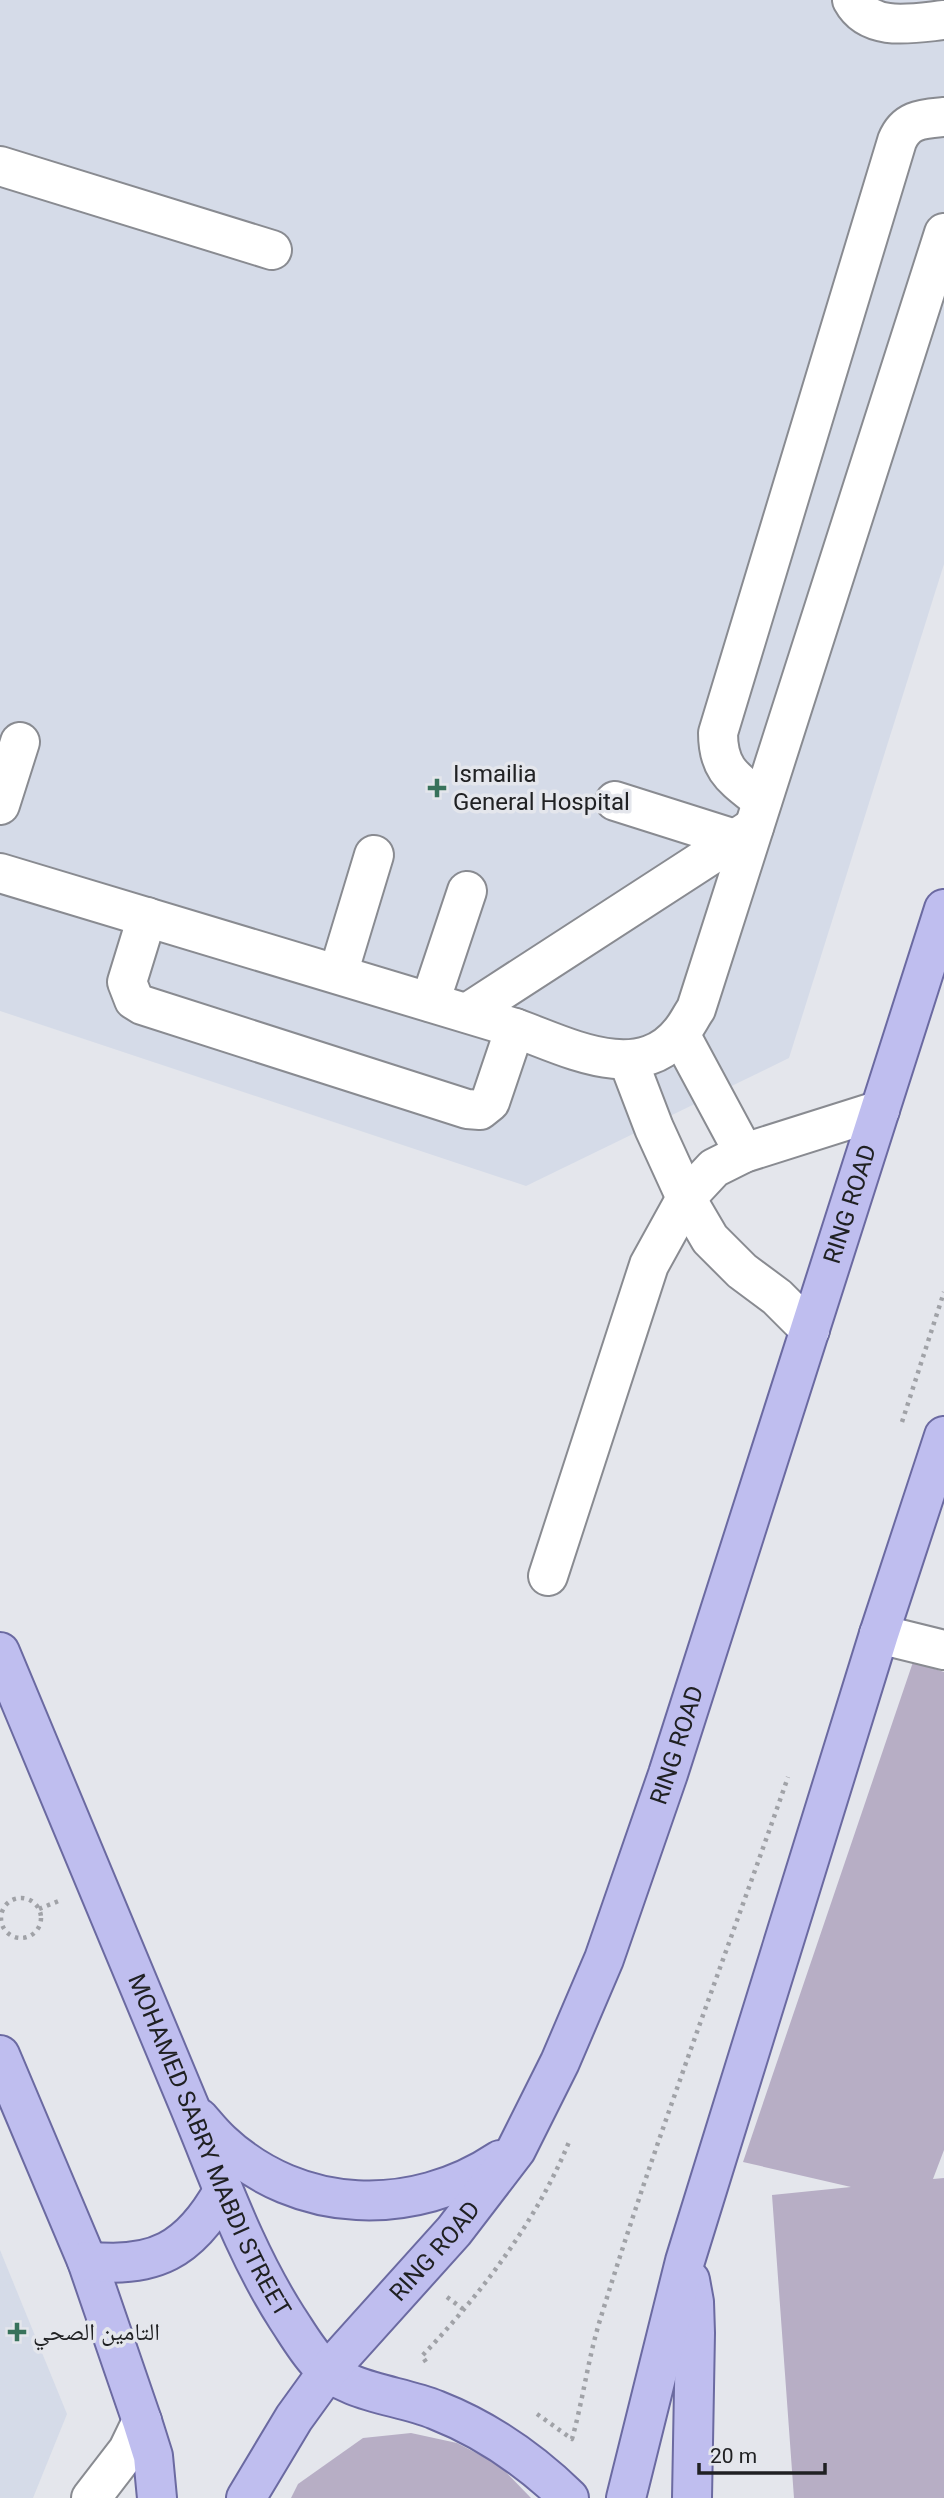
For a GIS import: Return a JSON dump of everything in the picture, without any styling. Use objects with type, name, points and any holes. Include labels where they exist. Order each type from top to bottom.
[{"type":"main road","name":"RING ROAD","points":[[246,2498],[294,2418],[327,2371],[454,2231],[516,2150],[560,2062],[604,1958],[668,1774],[944,909]]},
{"type":"main road","points":[[626,2498],[685,2261],[879,1634],[944,1436]]},
{"type":"main road","name":"MOHAMED SABRY MABDI STREET","points":[[0,1652],[248,2248],[275,2299],[305,2346],[327,2371],[369,2392],[432,2408],[473,2426],[511,2448],[569,2498]]},
{"type":"main road","points":[[0,2055],[87,2261],[153,2456],[157,2498]]},
{"type":"main road","points":[[191,2108],[221,2143],[258,2170],[299,2189],[344,2200],[390,2201],[436,2193],[478,2175],[516,2150]]},
{"type":"main road","points":[[87,2261],[114,2264],[142,2261],[168,2252],[191,2236],[209,2215],[223,2191]]},
{"type":"main road","points":[[685,2261],[694,2302],[692,2498]]},
{"type":"street","points":[[852,0],[855,6],[867,15],[898,25],[944,20]]},
{"type":"street","points":[[750,822],[721,761],[718,733],[897,141],[901,131],[909,124],[944,117]]},
{"type":"street","points":[[0,166],[272,250]]},
{"type":"street","points":[[0,873],[467,1013],[599,1059],[628,1060],[656,1052],[680,1034],[696,1009],[750,822],[944,233]]},
{"type":"street","points":[[0,805],[20,742]]},
{"type":"street","points":[[615,801],[750,822]]},
{"type":"street","points":[[467,1013],[750,822]]},
{"type":"street","points":[[338,974],[374,855]]},
{"type":"street","points":[[430,1002],[467,891]]},
{"type":"street","points":[[147,917],[127,982],[134,1000],[142,1005],[467,1109],[480,1110],[489,1102],[515,1028]]},
{"type":"street","points":[[680,1034],[744,1153]]},
{"type":"street","points":[[628,1060],[654,1128],[686,1198],[710,1239],[742,1271],[777,1297],[810,1330]]},
{"type":"street","points":[[548,1576],[649,1265],[686,1198],[714,1168],[744,1153],[880,1110]]},
{"type":"street","points":[[879,1634],[944,1650]]},
{"type":"street","points":[[91,2498],[128,2450],[142,2421]]},
{"type":"path","points":[[902,1422],[944,1292]]},
{"type":"path","points":[[529,2410],[572,2439],[600,2319],[789,1775]]},
{"type":"path","points":[[23,1898],[33,1902],[39,1909],[41,1919],[33,1934],[24,1938],[15,1937],[1,1926],[1,1915],[5,1906],[13,1899],[23,1898]]},
{"type":"path","points":[[428,2368],[422,2356],[445,2332],[516,2239],[554,2180],[569,2142]]},
{"type":"shaded area","name":"Ismailia General Hospital","points":[[0,0],[944,0],[944,564],[789,1058],[526,1186],[0,1011]]},
{"type":"shaded area","points":[[913,1662],[944,1672],[944,2150],[933,2179],[944,2178],[944,2498],[794,2498],[772,2195],[851,2187],[743,2162]]},
{"type":"shaded area","name":"التامين الصحي","points":[[0,2250],[67,2414],[33,2498],[0,2498]]},
{"type":"shaded area","points":[[411,2433],[457,2443],[499,2465],[531,2498],[291,2498],[298,2484],[363,2438]]},
{"type":"place","name":"Ismailia General Hospital","points":[[437,788]]},
{"type":"place","name":"التامين الصحي","points":[[17,2332]]}]
